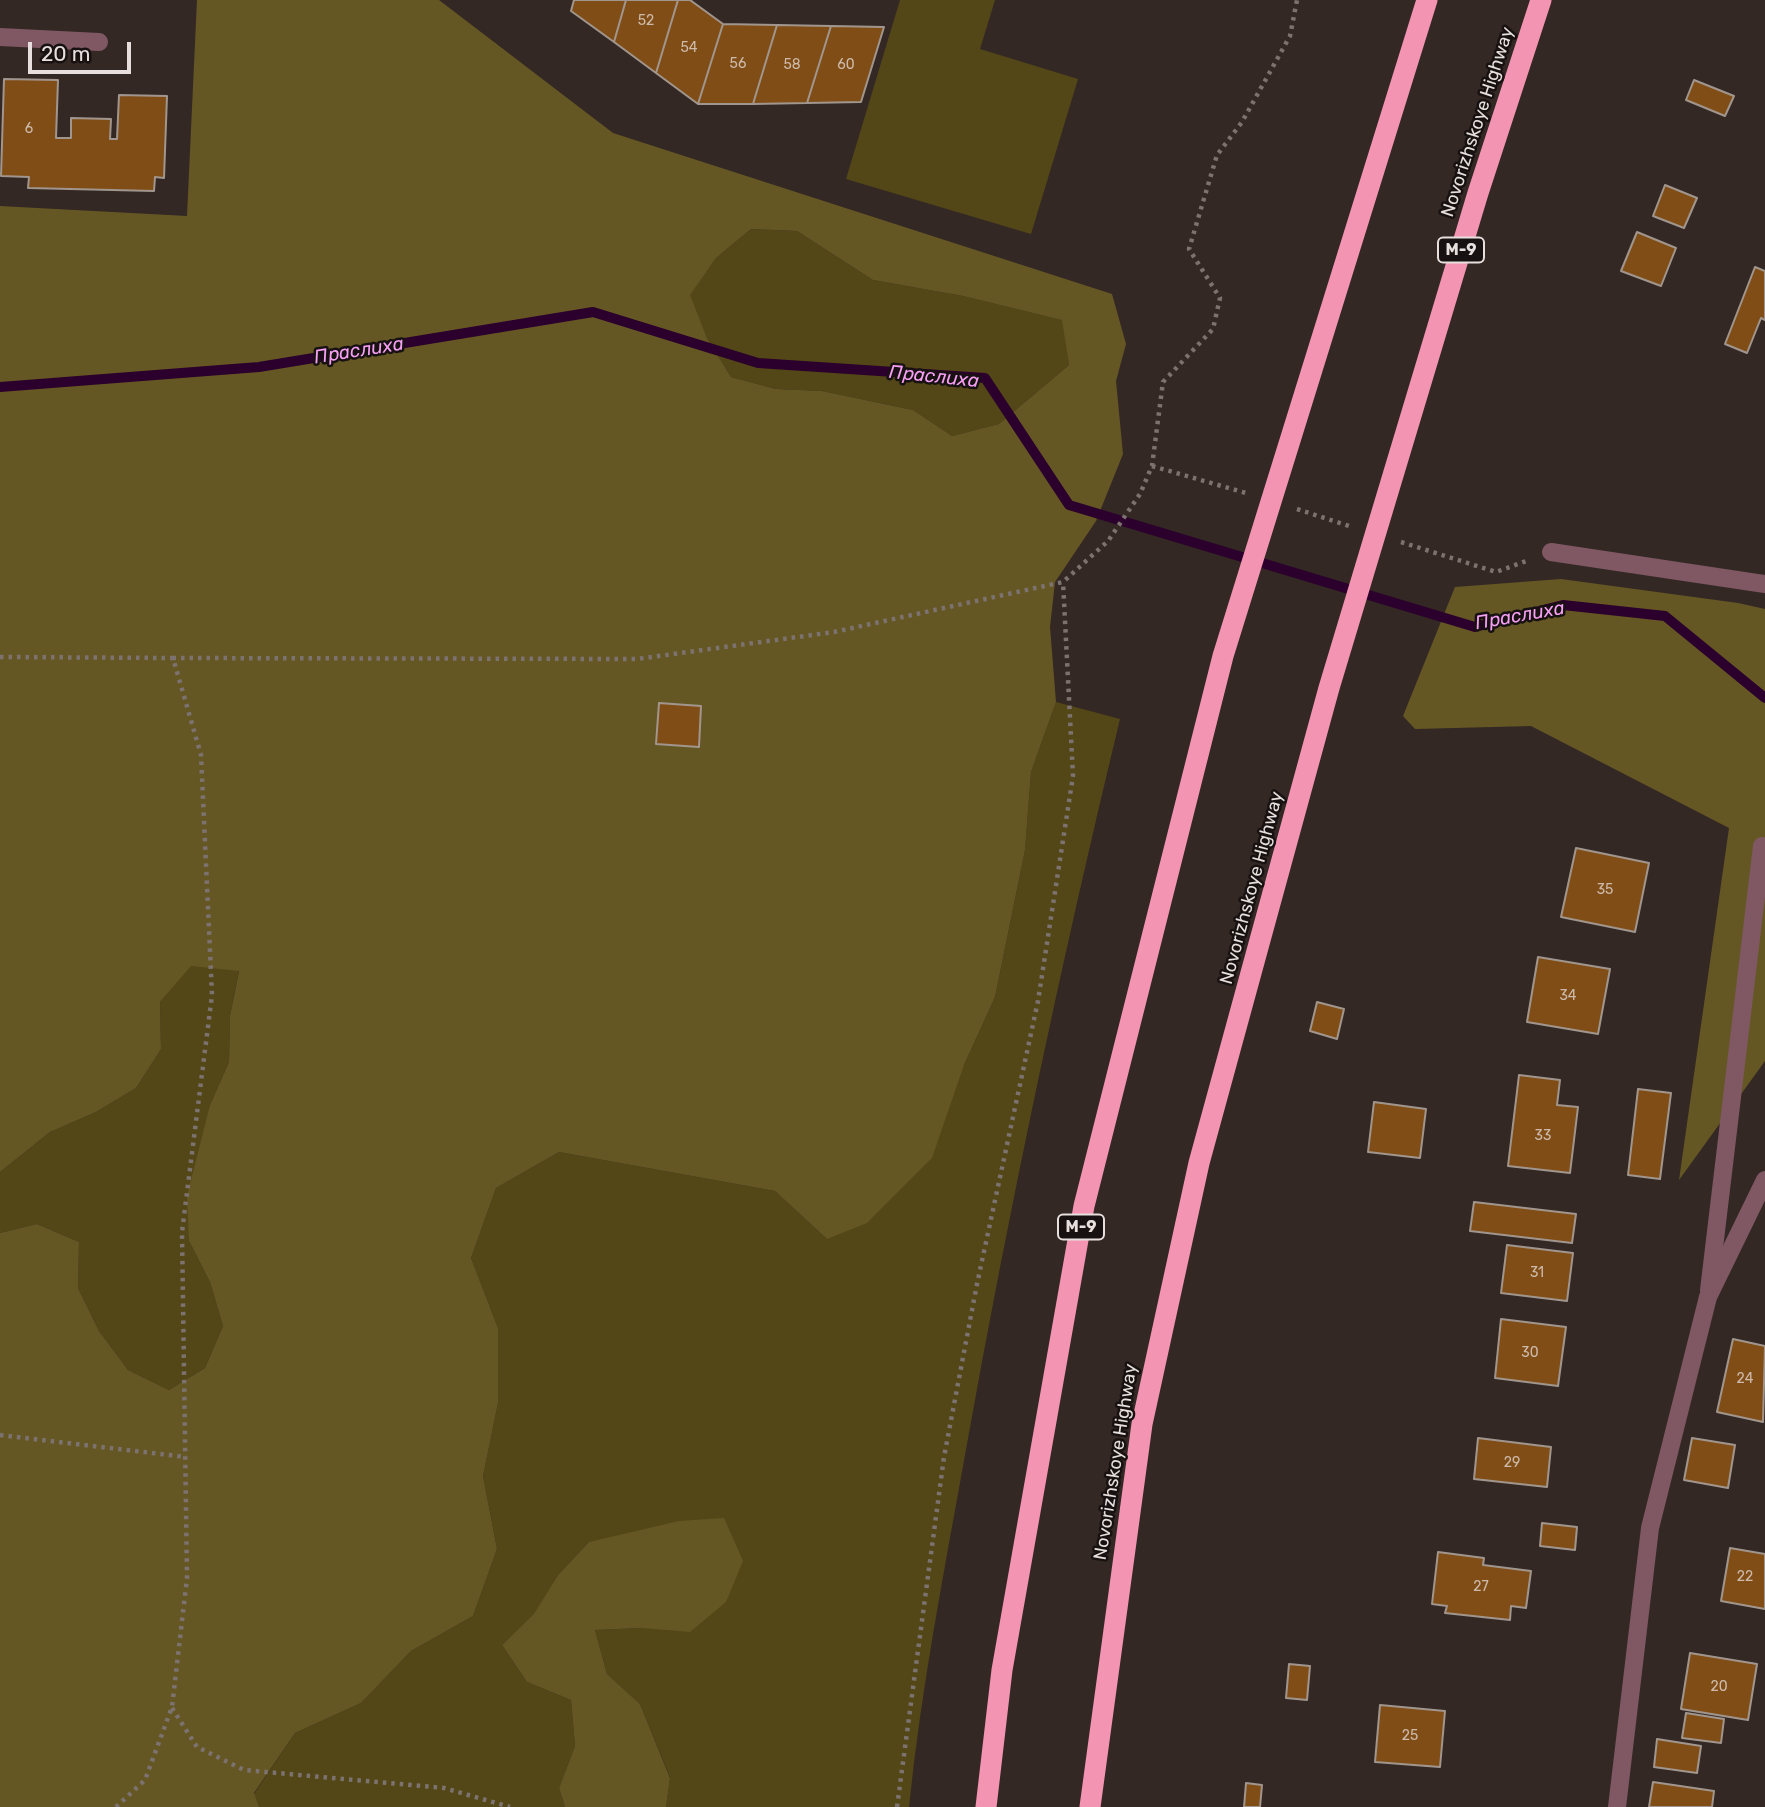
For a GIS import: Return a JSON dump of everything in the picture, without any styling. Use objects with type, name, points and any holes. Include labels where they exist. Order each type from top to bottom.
[{"type":"highway","name":"М-9","points":[[986,1807],[1002,1670],[1084,1206],[1223,656],[1278,470],[1427,0]]},
{"type":"highway","name":"Novorizhskoye Highway","points":[[1090,1807],[1144,1411],[1199,1163],[1329,688],[1541,0]]},
{"type":"street","points":[[0,37],[99,42]]},
{"type":"street","points":[[1551,552],[1765,584]]},
{"type":"street","points":[[1617,1807],[1650,1528],[1709,1297],[1762,846]]},
{"type":"street","points":[[1709,1297],[1765,1180]]},
{"type":"path","points":[[0,657],[637,659],[834,632],[1063,582],[1108,541],[1140,494],[1152,466],[1163,382],[1213,329],[1220,298],[1189,249],[1217,155],[1242,122],[1290,36],[1297,0]]},
{"type":"path","points":[[897,1807],[944,1457],[976,1284],[1038,1001],[1073,776],[1063,582]]},
{"type":"path","points":[[116,1807],[145,1780],[172,1707],[187,1578],[182,1232],[212,995],[201,755],[173,658]]},
{"type":"path","points":[[0,1435],[186,1457]]},
{"type":"path","points":[[172,1707],[197,1747],[244,1770],[444,1788],[510,1807]]},
{"type":"shaded area","points":[[197,0],[439,0],[613,133],[1112,294],[1126,344],[1116,381],[1123,454],[1096,521],[1055,582],[1050,627],[1056,702],[1031,772],[1025,850],[995,997],[964,1065],[932,1158],[867,1223],[827,1239],[775,1191],[559,1152],[496,1188],[471,1258],[498,1328],[498,1403],[483,1476],[497,1549],[473,1616],[411,1651],[361,1703],[295,1733],[254,1793],[259,1807],[0,1807],[0,1233],[37,1224],[79,1242],[78,1288],[99,1331],[128,1370],[169,1390],[205,1368],[223,1326],[210,1282],[189,1241],[187,1196],[210,1105],[229,1062],[230,1016],[239,971],[191,966],[160,1002],[161,1049],[136,1088],[96,1112],[50,1132],[0,1172],[0,206],[187,216]],"holes":[[[751,229],[797,231],[873,280],[963,296],[1062,320],[1069,365],[999,424],[952,436],[913,410],[822,391],[776,389],[731,377],[707,338],[690,295],[716,258]]]},
{"type":"shaded area","points":[[900,0],[995,0],[980,49],[1078,79],[1031,234],[846,179]]},
{"type":"shaded area","points":[[751,229],[797,231],[873,280],[963,296],[1063,320],[1069,365],[999,424],[952,436],[913,410],[822,391],[776,389],[731,377],[707,338],[689,295],[716,258]]},
{"type":"shaded area","points":[[1561,579],[1765,609],[1765,1061],[1679,1180],[1729,828],[1531,726],[1415,729],[1403,716],[1455,587]]},
{"type":"shaded area","points":[[1056,702],[1120,719],[1077,902],[999,1270],[934,1631],[909,1807],[666,1807],[670,1777],[640,1704],[607,1674],[595,1630],[642,1628],[634,1534],[589,1542],[558,1575],[535,1614],[502,1645],[527,1682],[571,1700],[575,1746],[559,1788],[565,1807],[259,1807],[254,1794],[295,1733],[361,1703],[411,1651],[473,1616],[497,1549],[483,1476],[498,1403],[498,1328],[471,1258],[496,1188],[559,1152],[775,1191],[827,1239],[964,1065],[995,997],[1025,850],[1031,772]]},
{"type":"shaded area","points":[[191,965],[239,970],[230,1016],[229,1062],[210,1105],[189,1241],[210,1282],[223,1326],[205,1368],[169,1390],[128,1370],[99,1331],[78,1288],[79,1242],[37,1224],[0,1233],[0,1172],[50,1132],[96,1112],[136,1088],[161,1049],[160,1002]]},
{"type":"shaded area","points":[[724,1518],[743,1561],[726,1602],[690,1632],[642,1628],[595,1630],[607,1674],[640,1704],[670,1778],[666,1807],[565,1807],[559,1788],[575,1746],[571,1700],[527,1682],[502,1645],[534,1614],[558,1575],[589,1542],[679,1521]]},
{"type":"building","points":[[574,0],[626,0],[614,42],[571,11]]},
{"type":"building","points":[[626,0],[678,0],[656,73],[614,42]]},
{"type":"building","points":[[678,0],[690,0],[723,24],[698,104],[656,73]]},
{"type":"building","points":[[723,24],[777,25],[753,104],[698,104]]},
{"type":"building","points":[[777,25],[831,26],[807,103],[753,104]]},
{"type":"building","points":[[831,26],[884,27],[861,102],[807,103]]},
{"type":"building","points":[[4,79],[58,80],[56,138],[71,138],[71,118],[111,119],[110,139],[117,139],[119,95],[167,96],[164,178],[155,177],[154,191],[28,188],[29,177],[1,176]]},
{"type":"building","points":[[1694,80],[1734,96],[1725,116],[1686,100]]},
{"type":"building","points":[[1665,185],[1697,198],[1684,228],[1653,216]]},
{"type":"building","points":[[1637,232],[1676,248],[1661,286],[1621,271]]},
{"type":"building","points":[[1755,267],[1765,271],[1765,320],[1761,318],[1747,353],[1725,344]]},
{"type":"building","points":[[659,703],[701,706],[699,747],[656,744]]},
{"type":"building","points":[[1576,848],[1649,863],[1635,932],[1561,917]]},
{"type":"building","points":[[1538,957],[1610,969],[1598,1034],[1527,1022]]},
{"type":"building","points":[[1317,1002],[1344,1009],[1337,1039],[1310,1031]]},
{"type":"building","points":[[1519,1075],[1560,1080],[1557,1105],[1578,1107],[1570,1173],[1508,1166]]},
{"type":"building","points":[[1638,1089],[1671,1093],[1660,1179],[1628,1175]]},
{"type":"building","points":[[1374,1102],[1426,1109],[1420,1158],[1368,1152]]},
{"type":"building","points":[[1474,1202],[1576,1214],[1572,1243],[1470,1231]]},
{"type":"building","points":[[1507,1245],[1573,1253],[1567,1301],[1501,1293]]},
{"type":"building","points":[[1501,1319],[1566,1327],[1558,1386],[1495,1378]]},
{"type":"building","points":[[1733,1339],[1765,1346],[1763,1422],[1717,1412]]},
{"type":"building","points":[[1478,1438],[1551,1447],[1547,1487],[1474,1479]]},
{"type":"building","points":[[1692,1438],[1735,1445],[1728,1488],[1684,1480]]},
{"type":"building","points":[[1542,1523],[1577,1527],[1575,1550],[1540,1546]]},
{"type":"building","points":[[1730,1548],[1765,1554],[1765,1609],[1721,1601]]},
{"type":"building","points":[[1438,1552],[1484,1558],[1483,1565],[1531,1571],[1526,1608],[1511,1606],[1510,1620],[1445,1613],[1447,1606],[1432,1604]]},
{"type":"building","points":[[1690,1653],[1757,1664],[1748,1720],[1681,1709]]},
{"type":"building","points":[[1289,1664],[1310,1666],[1307,1700],[1286,1698]]},
{"type":"building","points":[[1380,1705],[1445,1711],[1440,1767],[1375,1762]]},
{"type":"building","points":[[1686,1713],[1724,1719],[1721,1743],[1682,1738]]},
{"type":"building","points":[[1657,1739],[1701,1746],[1697,1773],[1654,1767]]},
{"type":"building","points":[[1653,1782],[1714,1791],[1712,1807],[1649,1807]]},
{"type":"building","points":[[1246,1783],[1262,1785],[1260,1807],[1244,1807]]},
{"type":"waterway","name":"Праслиха","points":[[0,387],[259,367],[593,312],[758,363],[985,378],[1069,505],[1475,627],[1563,605],[1665,616],[1765,698]]}]
